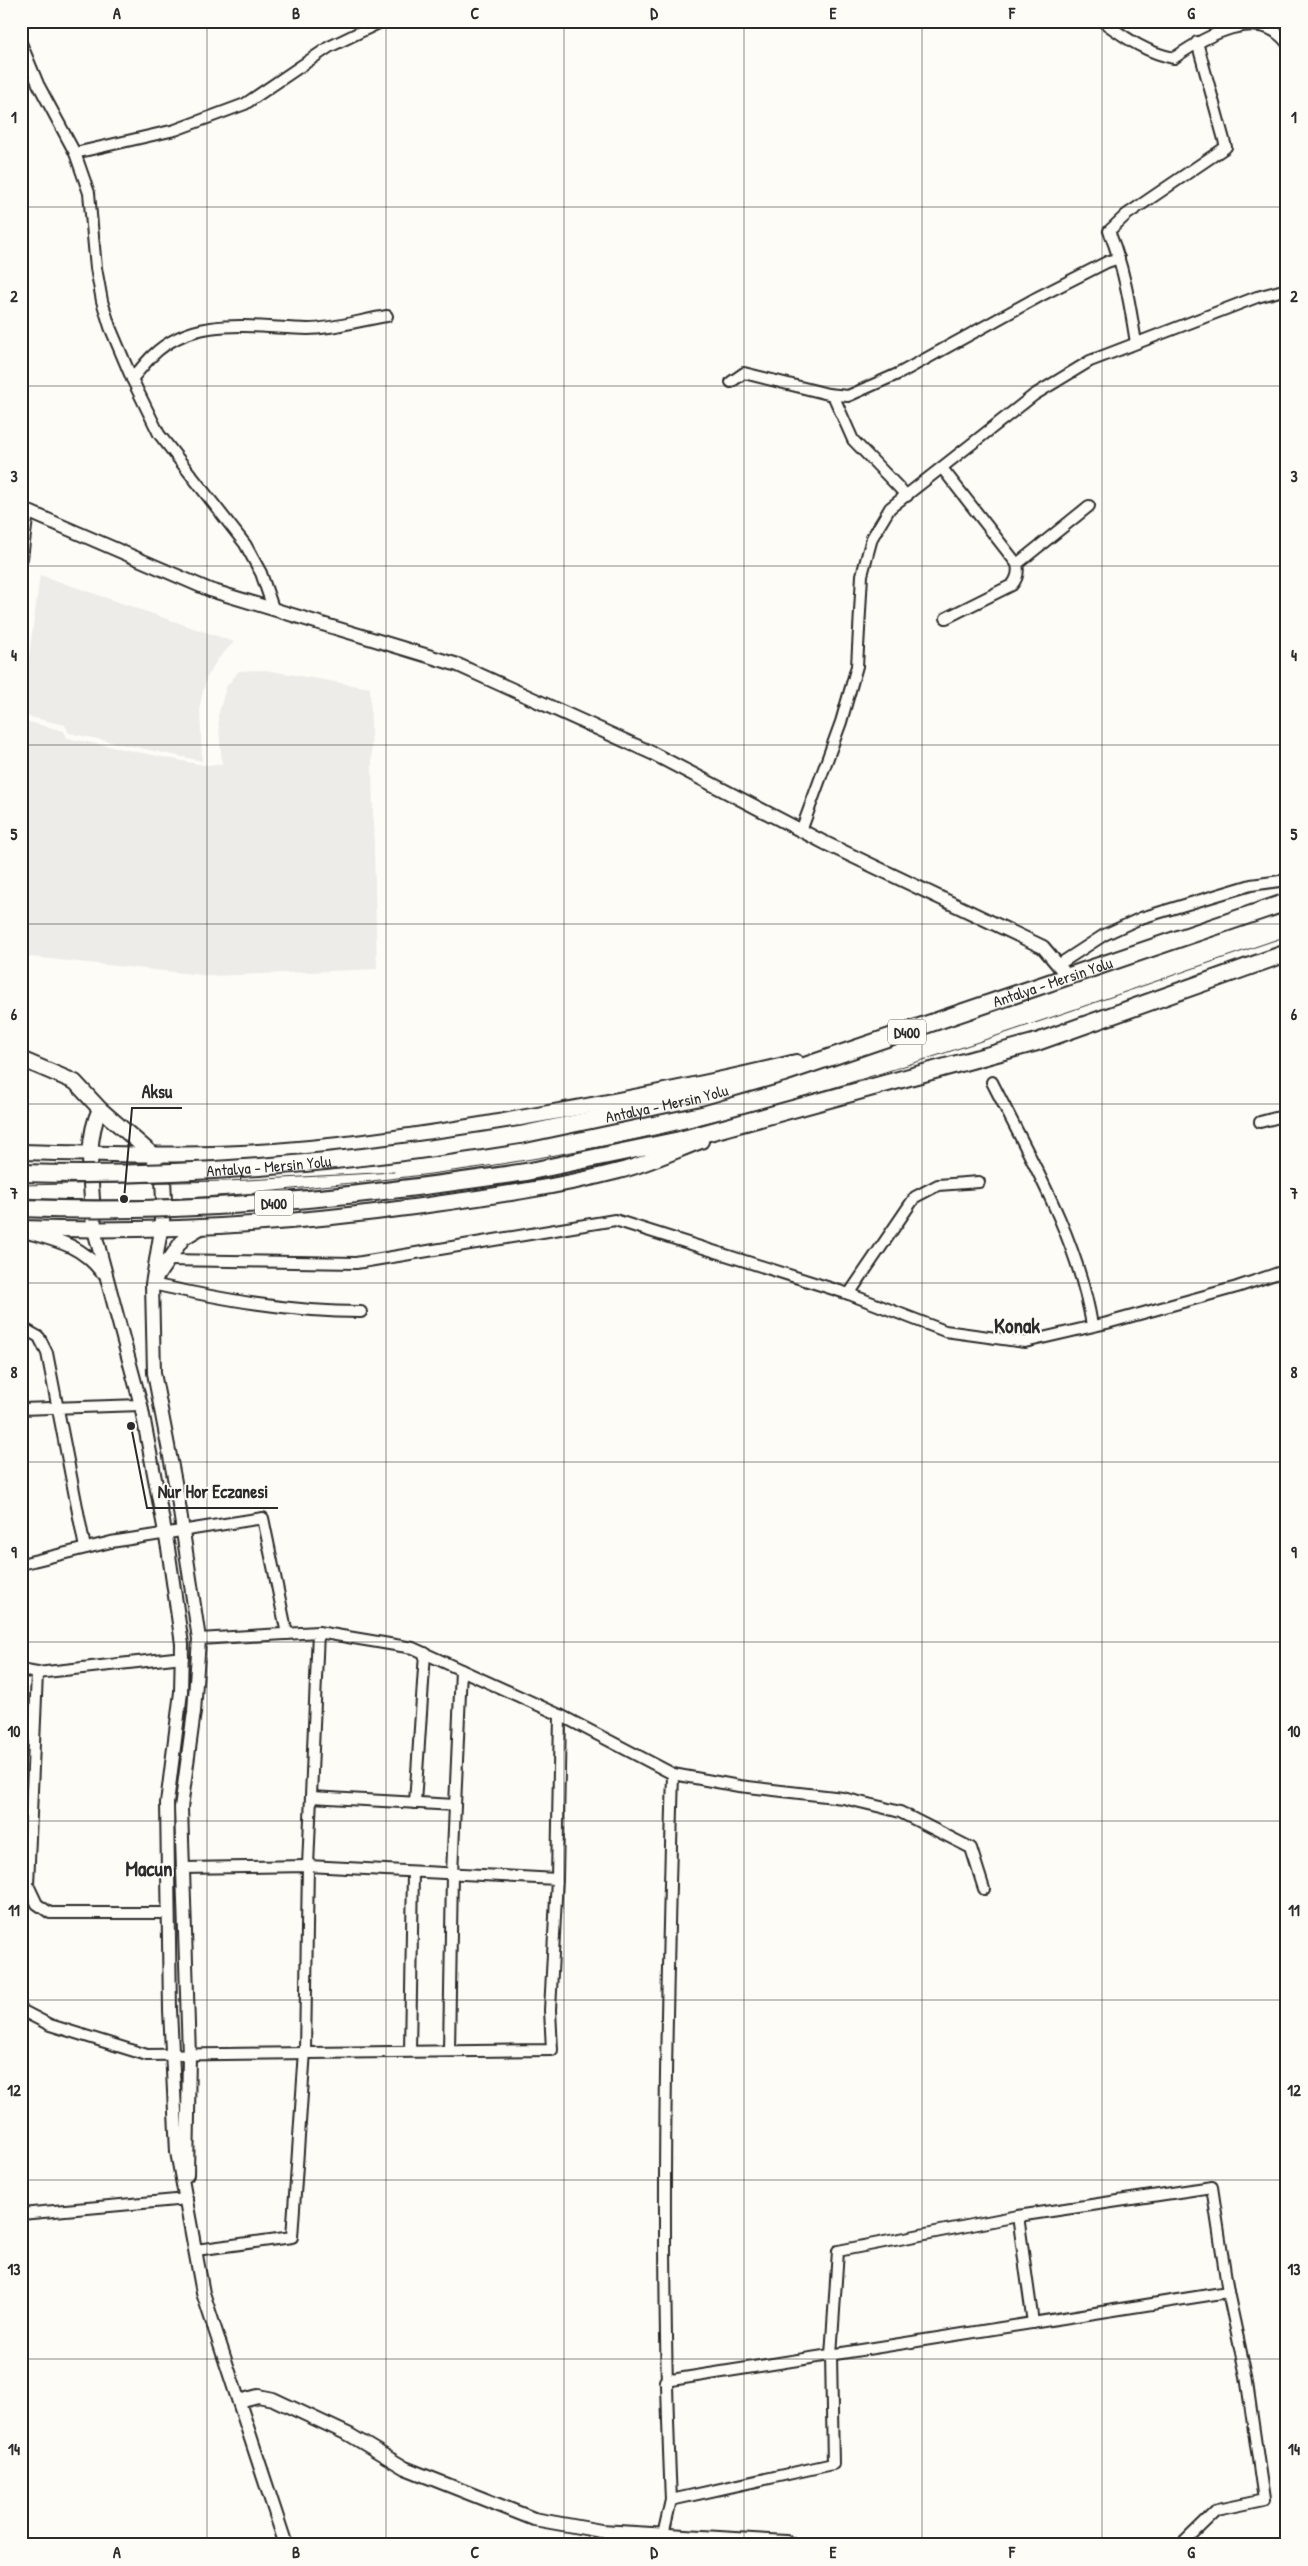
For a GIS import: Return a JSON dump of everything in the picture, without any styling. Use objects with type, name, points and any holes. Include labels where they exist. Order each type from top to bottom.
[{"type":"highway","name":"Antalya - Mersin Yolu","points":[[21,1173],[145,1172],[271,1167],[349,1160],[520,1135],[700,1097],[877,1042],[1287,902]]},
{"type":"highway","name":"D400","points":[[21,1208],[130,1210],[277,1202],[443,1184],[526,1172],[680,1140],[759,1120],[1037,1042],[1287,953]]},
{"type":"main road","points":[[21,1152],[91,1154],[243,1153],[340,1144],[460,1129],[719,1081],[877,1042]]},
{"type":"main road","points":[[21,1059],[75,1082],[100,1109],[152,1154],[163,1179],[164,1201],[161,1230]]},
{"type":"main road","points":[[94,1230],[91,1154],[95,1121],[100,1109]]},
{"type":"main road","points":[[21,1230],[161,1230],[258,1225],[506,1195],[620,1171],[759,1120]]},
{"type":"street","points":[[75,153],[175,130],[245,104],[330,47],[383,21]]},
{"type":"street","points":[[1102,21],[1135,45],[1158,55],[1174,58],[1197,42],[1240,26],[1265,25],[1280,34],[1287,43]]},
{"type":"street","points":[[1136,343],[1119,258],[1109,231],[1126,215],[1226,147],[1197,42]]},
{"type":"street","points":[[21,44],[38,84],[75,153],[89,193],[102,301],[110,327],[132,379],[159,434],[245,544],[261,573],[273,608]]},
{"type":"street","points":[[731,382],[744,373],[834,395],[848,396],[875,386],[1040,296],[1107,262],[1119,258]]},
{"type":"street","points":[[801,831],[841,722],[857,666],[862,575],[872,538],[890,508],[1034,395],[1090,361],[1257,297],[1287,289]]},
{"type":"street","points":[[132,379],[152,356],[170,342],[210,326],[251,325],[309,329],[387,316]]},
{"type":"street","points":[[834,395],[853,440],[907,496]]},
{"type":"street","points":[[942,468],[1017,564],[1018,573],[1012,585],[946,618]]},
{"type":"street","points":[[1017,564],[1089,506]]},
{"type":"street","points":[[21,558],[24,510],[210,590],[458,665],[652,753],[801,831],[1043,947],[1069,978]]},
{"type":"street","points":[[1058,965],[1104,935],[1141,918],[1232,890],[1287,880]]},
{"type":"street","points":[[992,1082],[1057,1214],[1088,1301],[1092,1325]]},
{"type":"street","points":[[1260,1122],[1287,1115]]},
{"type":"street","points":[[848,1294],[915,1197],[938,1185],[979,1182]]},
{"type":"street","points":[[166,1260],[356,1263],[615,1220],[848,1294],[945,1331],[1025,1342],[1228,1290],[1287,1270]]},
{"type":"street","points":[[152,1284],[166,1260],[183,1239],[201,1228]]},
{"type":"street","points":[[21,1230],[67,1243],[90,1257],[105,1277]]},
{"type":"street","points":[[94,1230],[105,1277],[141,1405],[165,1534],[182,1657],[181,1692],[167,1803],[172,2055],[177,2152],[187,2197],[203,2293],[286,2545]]},
{"type":"street","points":[[161,1230],[154,1260],[152,1284],[154,1373],[183,1531],[199,1639],[194,1712],[181,1808],[189,2055],[187,2197]]},
{"type":"street","points":[[152,1284],[210,1297],[300,1309],[361,1312]]},
{"type":"street","points":[[21,1327],[34,1333],[45,1348],[86,1548]]},
{"type":"street","points":[[21,1409],[141,1405]]},
{"type":"street","points":[[21,1564],[86,1548],[263,1518],[287,1634]]},
{"type":"street","points":[[199,1639],[318,1632],[413,1648],[560,1715],[673,1774],[739,1786],[843,1798],[900,1812],[970,1848],[984,1889]]},
{"type":"street","points":[[196,2250],[292,2238],[305,2051],[308,1866],[318,1632]]},
{"type":"street","points":[[414,1802],[425,1653]]},
{"type":"street","points":[[21,1670],[37,1673],[182,1657]]},
{"type":"street","points":[[449,2050],[452,1874],[461,1670]]},
{"type":"street","points":[[37,1673],[28,1885],[33,1898],[50,1913],[168,1913]]},
{"type":"street","points":[[21,2010],[50,2025],[147,2055],[305,2051],[552,2050],[550,2010],[557,1879],[560,1715]]},
{"type":"street","points":[[664,2540],[671,2500],[666,2381],[664,2101],[673,1774]]},
{"type":"street","points":[[311,1798],[455,1805]]},
{"type":"street","points":[[183,1868],[308,1866],[557,1879]]},
{"type":"street","points":[[410,2051],[413,1872]]},
{"type":"street","points":[[671,2500],[833,2464],[832,2355],[838,2251],[1018,2216],[1212,2187],[1228,2292],[1246,2376],[1264,2500],[1217,2510],[1181,2545]]},
{"type":"street","points":[[21,2214],[187,2197]]},
{"type":"street","points":[[1018,2216],[1033,2323]]},
{"type":"street","points":[[666,2381],[1228,2292]]},
{"type":"street","points":[[239,2401],[258,2396],[273,2398],[350,2436],[405,2468],[534,2520],[664,2540],[786,2542],[792,2545]]},
{"type":"shaded area","points":[[40,575],[234,642],[217,660],[206,679],[200,704],[202,761],[69,733],[65,725],[21,715]]},
{"type":"shaded area","points":[[265,670],[370,688],[377,969],[212,976],[21,956],[21,720],[64,731],[67,738],[203,765],[222,765],[218,716],[226,687],[239,671]]},
{"type":"tram line","points":[[21,1198],[152,1199],[253,1193],[374,1181],[584,1150],[740,1114],[878,1074],[1015,1030],[1287,936]]},
{"type":"tram line","points":[[21,1185],[228,1181],[394,1172]]},
{"type":"place","name":"Aksu","points":[[124,1199]]},
{"type":"place","name":"Nur Hor Eczanesi","points":[[131,1426]]},
{"type":"district","name":"Konak","points":[[1017,1325]]},
{"type":"district","name":"Macun","points":[[149,1868]]}]
